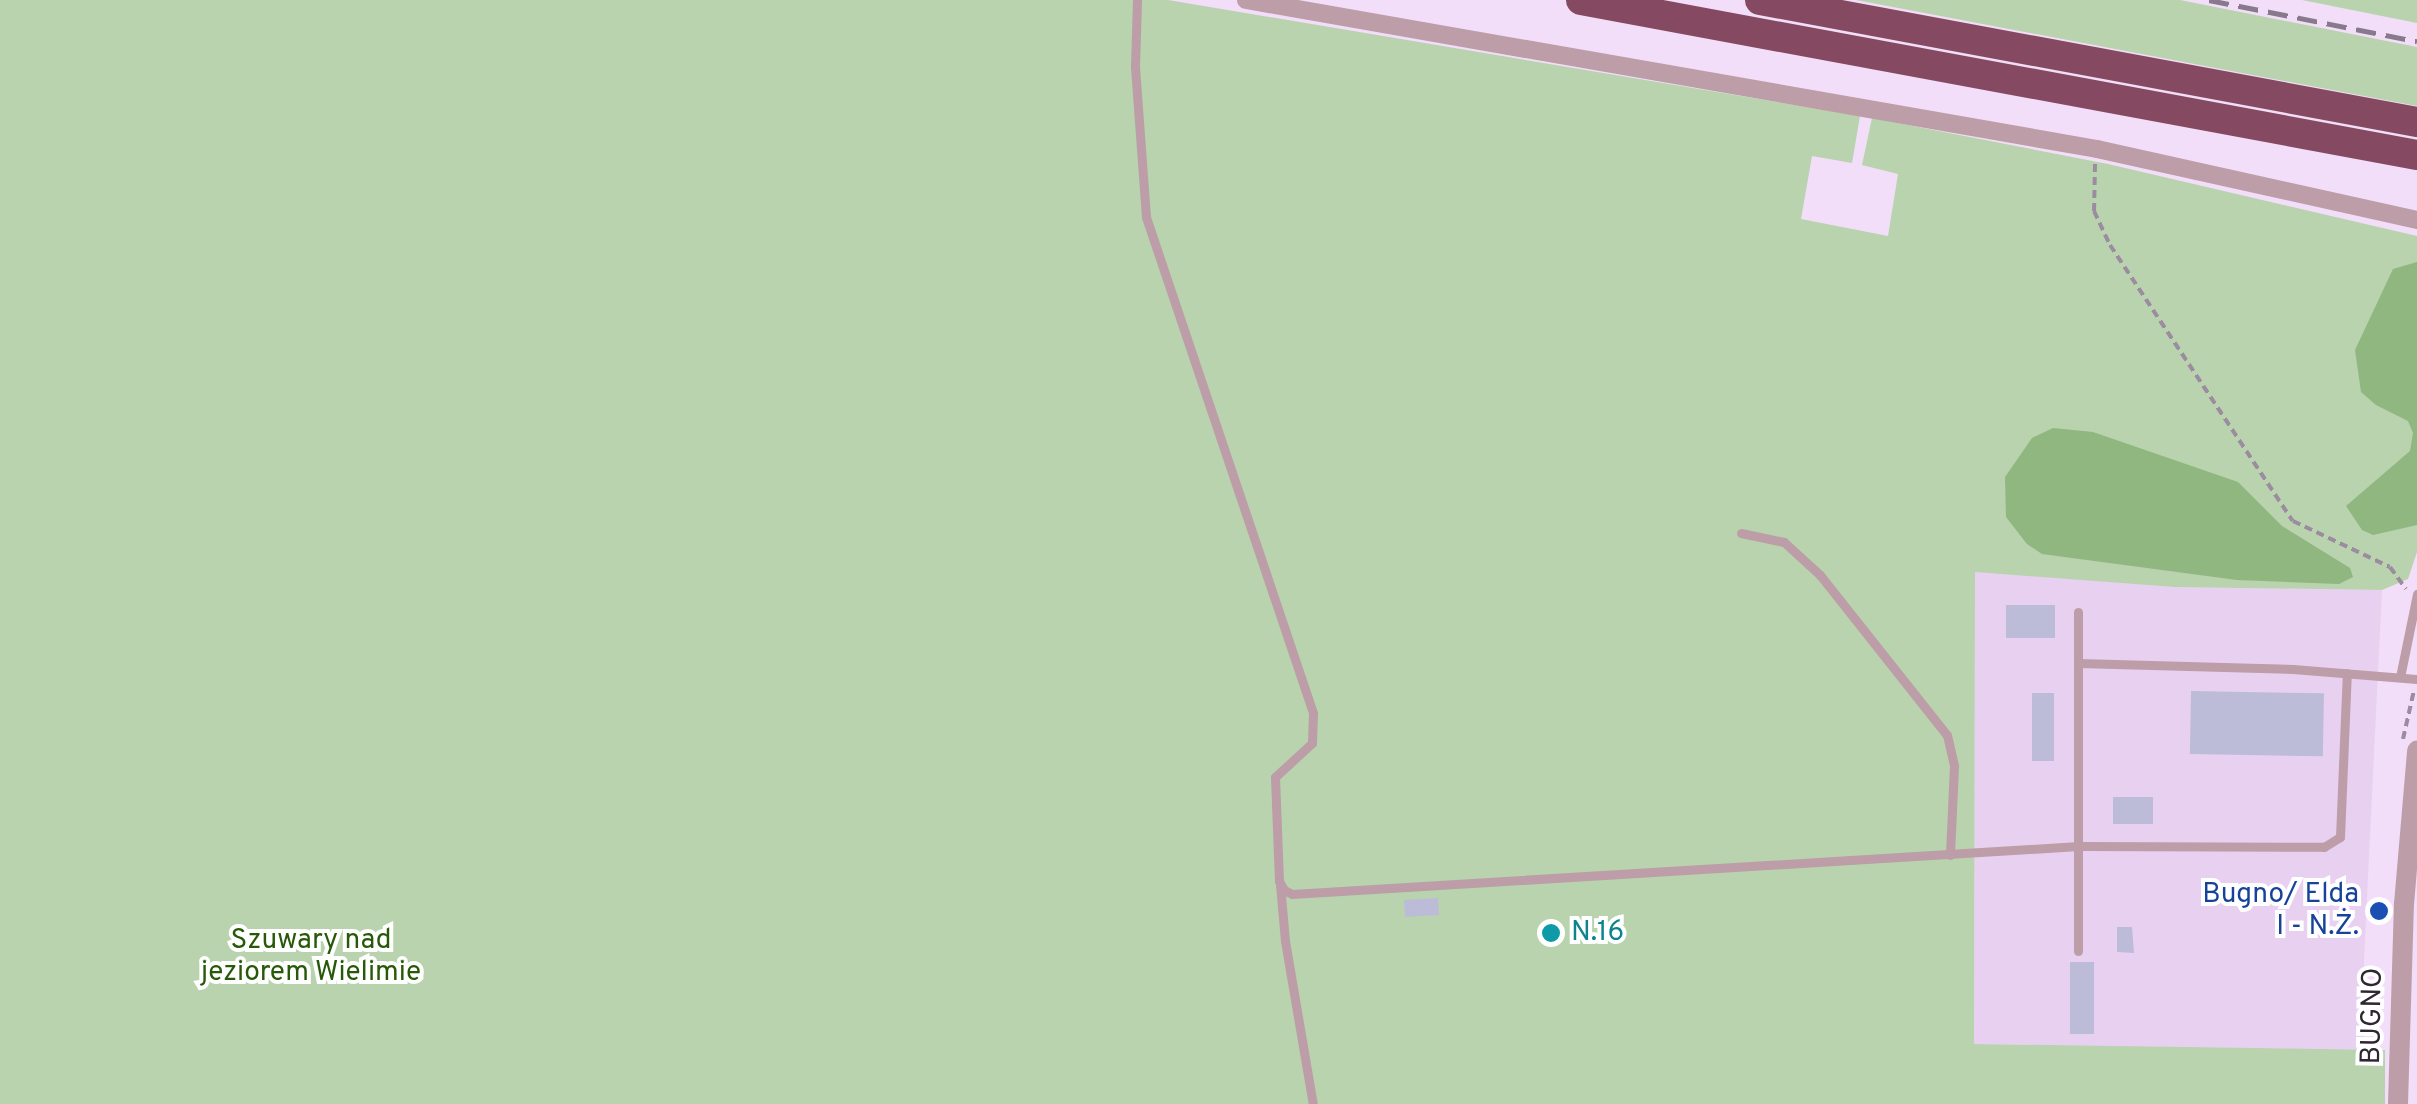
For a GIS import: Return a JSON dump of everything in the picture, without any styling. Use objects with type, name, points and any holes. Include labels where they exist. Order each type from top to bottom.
[{"type":"highway","points":[[1581,0],[2417,155]]},
{"type":"highway","points":[[1760,0],[2417,122]]},
{"type":"street","points":[[1246,0],[2096,149],[2417,220]]},
{"type":"street","name":"BUGNO","points":[[2398,1104],[2407,990],[2416,760]]},
{"type":"lane","points":[[1137,0],[1135,68],[1146,217],[1313,713],[1312,743],[1275,777],[1284,941],[1313,1104]]},
{"type":"lane","points":[[1741,533],[1784,542],[1820,575],[1947,735],[1954,766],[1950,855]]},
{"type":"lane","points":[[2400,677],[2416,597]]},
{"type":"lane","points":[[2078,612],[2078,951]]},
{"type":"lane","points":[[2078,664],[2417,678]]},
{"type":"lane","points":[[1280,881],[1292,894],[2079,846],[2331,846],[2340,837],[2346,673]]},
{"type":"path","points":[[2096,149],[2092,197],[2101,228],[2293,520],[2390,567],[2416,597]]},
{"type":"shaded area","points":[[1975,571],[2174,587],[2382,590],[2364,960],[2364,1050],[1974,1044]]},
{"type":"green space","name":"Szuwary nad jeziorem Wielimie","points":[[0,0],[1168,0],[1860,116],[1852,163],[1812,156],[1801,219],[1888,236],[1898,174],[1862,165],[1872,118],[2108,164],[2417,236],[2417,552],[2408,579],[2382,590],[2174,587],[1975,572],[1974,1044],[2385,1050],[2385,1104],[0,1104]]},
{"type":"green space","points":[[1856,0],[2180,0],[2417,47],[2417,106]]},
{"type":"green space","points":[[2302,0],[2417,0],[2417,23]]},
{"type":"green space","points":[[2417,262],[2417,525],[2373,535],[2362,530],[2346,506],[2410,451],[2413,433],[2408,421],[2376,405],[2361,392],[2355,350],[2393,269]]},
{"type":"green space","points":[[2053,428],[2093,432],[2238,482],[2282,526],[2350,568],[2353,577],[2339,584],[2237,580],[2042,554],[2027,544],[2006,517],[2005,477],[2032,438]]},
{"type":"building","points":[[2006,605],[2055,605],[2055,638],[2006,638]]},
{"type":"building","points":[[2191,691],[2324,693],[2323,756],[2190,754]]},
{"type":"building","points":[[2032,693],[2054,693],[2054,761],[2032,761]]},
{"type":"building","points":[[2113,797],[2153,797],[2153,824],[2113,824]]},
{"type":"building","points":[[2230,884],[2248,884],[2248,905],[2230,905]]},
{"type":"building","points":[[1438,898],[1439,915],[1405,917],[1404,900]]},
{"type":"building","points":[[2117,927],[2132,927],[2134,953],[2117,952]]},
{"type":"building","points":[[2070,962],[2094,962],[2094,1034],[2070,1034]]},
{"type":"railway","points":[[2209,0],[2417,41]]},
{"type":"place","name":"Bugno/ Elda I - N.Ż.","points":[[2379,911]]},
{"type":"place","name":"N.16","points":[[1551,933]]}]
